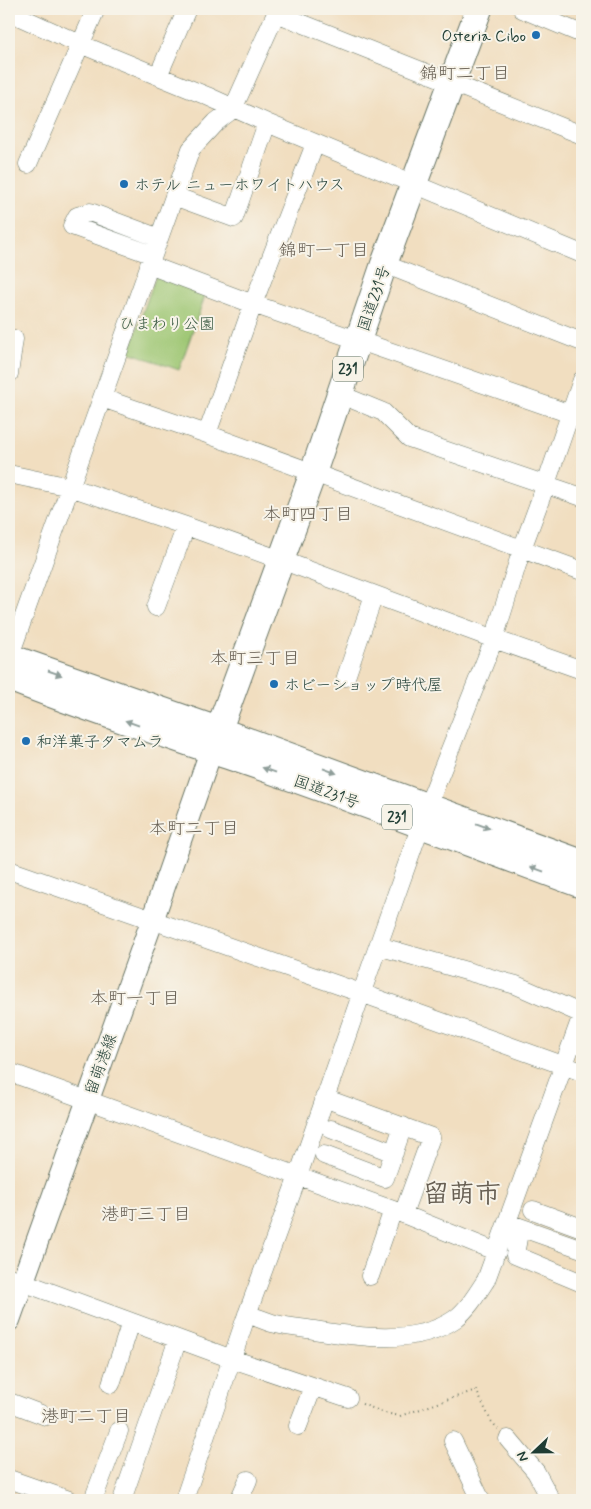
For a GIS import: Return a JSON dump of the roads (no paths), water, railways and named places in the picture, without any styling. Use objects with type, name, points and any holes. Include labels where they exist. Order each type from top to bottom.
[{"type":"highway","name":"国道231号","points":[[215,740],[313,473],[384,264],[480,9]]},
{"type":"highway","name":"国道231号","points":[[9,657],[215,740],[425,815],[582,863]]},
{"type":"highway","name":"国道231号","points":[[9,678],[215,740]]},
{"type":"highway","name":"国道231号","points":[[425,815],[582,885]]},
{"type":"main road","name":"留萌港線","points":[[9,1320],[15,1280],[36,1244],[215,740]]},
{"type":"street","points":[[28,164],[96,9]]},
{"type":"street","points":[[158,76],[187,9]]},
{"type":"street","points":[[522,9],[582,34]]},
{"type":"street","points":[[9,657],[191,149],[216,122],[233,109],[277,11],[582,135]]},
{"type":"street","points":[[9,12],[315,144],[582,254]]},
{"type":"street","points":[[174,196],[234,218],[267,123]]},
{"type":"street","points":[[207,434],[253,304],[315,144]]},
{"type":"street","points":[[159,238],[90,212],[77,216],[72,226],[253,304],[577,416]]},
{"type":"street","points":[[384,264],[582,342]]},
{"type":"street","points":[[9,374],[14,339]]},
{"type":"street","points":[[184,1500],[246,1317],[298,1176],[425,815],[494,639],[522,549],[546,484],[577,416],[582,380]]},
{"type":"street","points":[[339,394],[383,412],[409,438],[582,497]]},
{"type":"street","points":[[102,398],[207,434],[582,571]]},
{"type":"street","points":[[9,474],[70,487],[186,526],[582,670]]},
{"type":"street","points":[[156,608],[186,526]]},
{"type":"street","points":[[346,677],[374,595]]},
{"type":"street","points":[[9,870],[582,1072]]},
{"type":"street","points":[[246,1317],[325,1332],[379,1338],[416,1335],[443,1326],[456,1318],[470,1304],[486,1280],[497,1252],[514,1225],[564,1065],[582,1015],[516,986],[378,946]]},
{"type":"street","points":[[9,1072],[398,1212],[497,1252]]},
{"type":"street","points":[[324,1098],[431,1137],[370,1276]]},
{"type":"street","points":[[324,1156],[385,1178],[403,1126]]},
{"type":"street","points":[[331,1130],[394,1152]]},
{"type":"street","points":[[533,1210],[582,1228]]},
{"type":"street","points":[[514,1225],[582,1249]]},
{"type":"street","points":[[514,1225],[515,1255],[582,1283]]},
{"type":"street","points":[[15,1280],[232,1359],[348,1398]]},
{"type":"street","points":[[111,1384],[131,1322]]},
{"type":"street","points":[[122,1500],[178,1339]]},
{"type":"street","points":[[298,1426],[313,1387]]},
{"type":"street","points":[[9,1402],[46,1416]]},
{"type":"street","points":[[93,1500],[119,1431]]},
{"type":"street","points":[[508,1439],[536,1472],[551,1500]]},
{"type":"street","points":[[453,1441],[481,1500]]},
{"type":"street","points":[[9,1479],[69,1500]]},
{"type":"street","points":[[239,1500],[248,1480]]},
{"type":"place","name":"Osteria Cibo","points":[[536,35]]},
{"type":"place","name":"ホテル ニューホワイトハウス","points":[[124,184]]},
{"type":"place","name":"ホビーショップ時代屋","points":[[274,684]]},
{"type":"place","name":"和洋菓子タマムラ","points":[[26,741]]},
{"type":"district","name":"錦町二丁目","points":[[465,73]]},
{"type":"district","name":"錦町一丁目","points":[[324,250]]},
{"type":"district","name":"本町四丁目","points":[[308,514]]},
{"type":"district","name":"本町三丁目","points":[[255,658]]},
{"type":"district","name":"本町二丁目","points":[[194,828]]},
{"type":"district","name":"本町一丁目","points":[[135,998]]},
{"type":"district","name":"留萌市","points":[[462,1193]]},
{"type":"district","name":"港町三丁目","points":[[146,1214]]},
{"type":"district","name":"港町二丁目","points":[[86,1416]]},
{"type":"park label","name":"ひまわり公園","points":[[167,323]]}]
